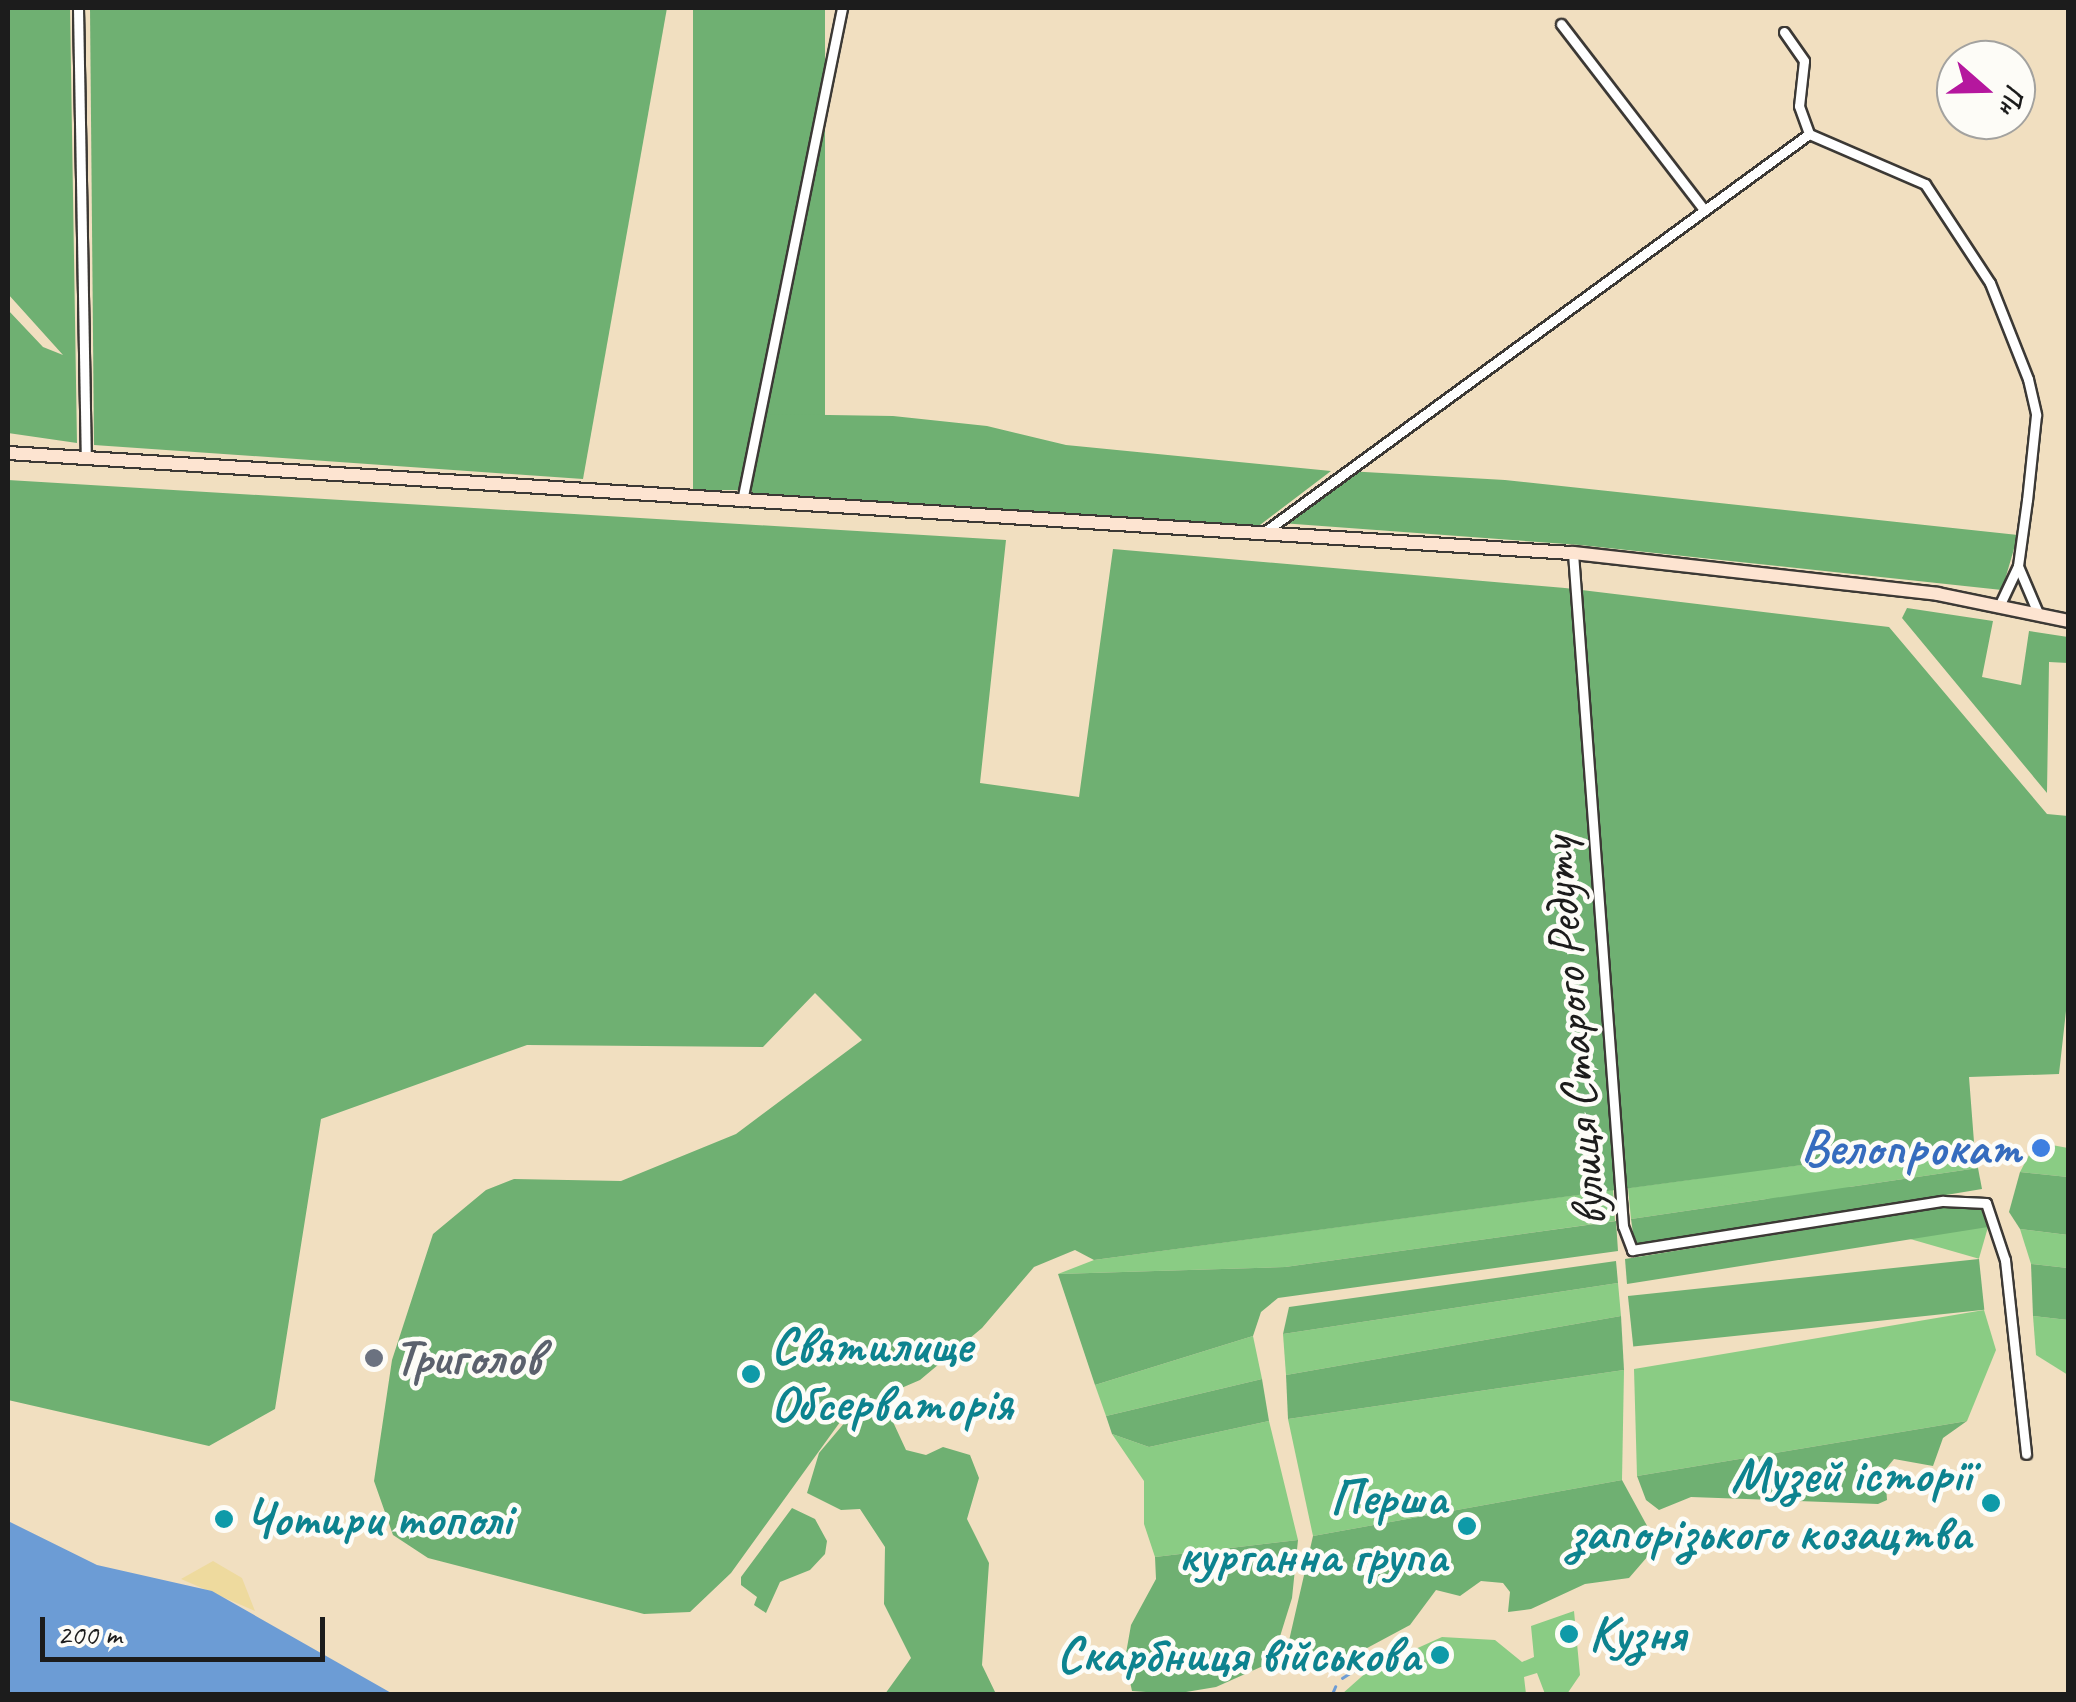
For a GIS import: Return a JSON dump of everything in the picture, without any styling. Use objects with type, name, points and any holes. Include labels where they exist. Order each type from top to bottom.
[{"type":"main road","points":[[8,453],[1574,553],[1786,573],[2000,604],[2068,620]]},
{"type":"street","points":[[78,8],[86,457]]},
{"type":"street","points":[[742,501],[842,8]]},
{"type":"street","points":[[1561,24],[1704,210]]},
{"type":"street","points":[[1784,32],[1804,61],[1799,95],[1808,134],[1849,155],[1917,176],[1990,284],[2036,414],[2018,566],[2000,604]]},
{"type":"street","points":[[1261,535],[1808,134]]},
{"type":"street","name":"вулиця Старого Редуту","points":[[1574,553],[1623,1226],[1632,1250],[1943,1201],[1986,1203],[2005,1260],[2026,1454]]},
{"type":"street","points":[[2018,566],[2038,613]]},
{"type":"green space","points":[[8,8],[70,8],[77,443],[8,433],[8,310],[43,347],[63,355],[8,294]]},
{"type":"green space","points":[[90,8],[667,8],[583,479],[94,445]]},
{"type":"green space","points":[[693,8],[825,8],[825,490],[693,490]]},
{"type":"green space","points":[[765,414],[893,416],[987,426],[1066,445],[1331,471],[1256,528],[751,495]]},
{"type":"green space","points":[[1347,471],[1505,480],[2018,535],[2002,590],[1580,545],[1281,523]]},
{"type":"green space","points":[[8,480],[1006,540],[980,783],[1079,797],[1113,549],[1565,588],[1889,627],[2047,814],[2068,816],[2068,993],[2059,1074],[1969,1077],[1974,1142],[1094,1260],[1075,1250],[1034,1267],[982,1328],[920,1380],[848,1411],[731,1573],[690,1612],[644,1614],[428,1558],[393,1535],[374,1481],[392,1360],[433,1234],[486,1190],[514,1179],[621,1181],[736,1134],[862,1040],[815,993],[763,1047],[527,1045],[321,1119],[275,1409],[209,1446],[8,1400]]},
{"type":"green space","points":[[1907,608],[1993,621],[1982,677],[2021,685],[2029,631],[2068,637],[2068,663],[2049,662],[2047,793],[1902,618]]},
{"type":"green space","points":[[1637,1126],[1988,1227],[1979,1259],[1628,1158]]},
{"type":"green space","points":[[1974,1142],[1978,1168],[1631,1219],[1628,1188]]},
{"type":"green space","points":[[2036,1142],[2068,1148],[2068,1177],[2020,1172]]},
{"type":"green space","points":[[1978,1168],[1982,1189],[1635,1247],[1631,1219]]},
{"type":"green space","points":[[2020,1172],[2068,1177],[2068,1235],[2020,1229],[2009,1212]]},
{"type":"green space","points":[[1613,1190],[1615,1221],[1285,1267],[1058,1274],[1094,1260]]},
{"type":"green space","points":[[1958,1205],[1984,1210],[1988,1227],[1627,1284],[1625,1259]]},
{"type":"green space","points":[[1616,1221],[1618,1251],[1278,1298],[1261,1312],[1253,1336],[1095,1385],[1058,1274],[1285,1267]]},
{"type":"green space","points":[[2020,1229],[2068,1235],[2068,1268],[2031,1264]]},
{"type":"green space","points":[[1979,1259],[1984,1310],[1633,1347],[1628,1296]]},
{"type":"green space","points":[[1616,1261],[1618,1283],[1283,1334],[1289,1307]]},
{"type":"green space","points":[[2031,1264],[2068,1268],[2068,1320],[2033,1316]]},
{"type":"green space","points":[[1618,1283],[1621,1316],[1286,1375],[1283,1334]]},
{"type":"green space","points":[[1984,1310],[1996,1350],[1967,1421],[1637,1476],[1634,1369]]},
{"type":"green space","points":[[1621,1316],[1624,1370],[1288,1419],[1286,1375]]},
{"type":"green space","points":[[2033,1316],[2068,1320],[2068,1375],[2036,1355]]},
{"type":"green space","points":[[1253,1336],[1262,1379],[1106,1416],[1095,1385]]},
{"type":"green space","points":[[1624,1370],[1622,1480],[1313,1536],[1288,1419]]},
{"type":"green space","points":[[1262,1379],[1269,1421],[1149,1447],[1112,1434],[1106,1416]]},
{"type":"green space","points":[[881,1396],[906,1450],[926,1455],[943,1447],[970,1455],[979,1478],[967,1519],[989,1563],[982,1665],[996,1694],[885,1694],[911,1658],[884,1604],[885,1547],[860,1509],[841,1510],[807,1493],[819,1453],[846,1421]]},
{"type":"green space","points":[[1269,1421],[1298,1540],[1155,1557],[1144,1524],[1144,1481],[1112,1434],[1149,1447]]},
{"type":"green space","points":[[1967,1421],[1943,1438],[1933,1466],[1894,1459],[1885,1470],[1887,1500],[1878,1504],[1691,1497],[1659,1510],[1646,1500],[1637,1476]]},
{"type":"green space","points":[[1622,1480],[1651,1533],[1648,1556],[1629,1578],[1585,1584],[1531,1609],[1508,1612],[1510,1592],[1503,1583],[1481,1581],[1460,1596],[1436,1590],[1410,1625],[1328,1669],[1292,1672],[1288,1645],[1313,1536]]},
{"type":"green space","points":[[792,1508],[815,1519],[827,1541],[825,1554],[810,1570],[780,1582],[766,1613],[754,1605],[757,1597],[741,1585],[741,1577]]},
{"type":"green space","points":[[1298,1540],[1292,1598],[1272,1662],[1216,1687],[1174,1694],[1132,1691],[1125,1659],[1131,1625],[1156,1579],[1155,1557]]},
{"type":"green space","points":[[1574,1611],[1580,1675],[1567,1694],[1545,1694],[1537,1673],[1524,1677],[1526,1694],[1342,1694],[1369,1670],[1442,1637],[1495,1640],[1522,1662],[1534,1657],[1531,1626]]},
{"type":"sand","points":[[213,1561],[242,1578],[255,1611],[181,1579]]},
{"type":"water","points":[[8,1521],[97,1565],[212,1591],[393,1694],[8,1694]]},
{"type":"waterway","points":[[1342,1678],[1381,1653]]},
{"type":"waterway","points":[[1332,1694],[1335,1687]]},
{"type":"place","name":"Велопрокат","points":[[2041,1148]]},
{"type":"place","name":"Триголов","points":[[374,1358]]},
{"type":"place","name":"Святилище Обсерваторія","points":[[751,1374]]},
{"type":"place","name":"Музей історії запорізького козацтва","points":[[1991,1503]]},
{"type":"place","name":"Чотири тополі","points":[[224,1519]]},
{"type":"place","name":"Перша курганна група","points":[[1467,1526]]},
{"type":"place","name":"Кузня","points":[[1569,1634]]},
{"type":"place","name":"Скарбниця військова","points":[[1440,1655]]}]
